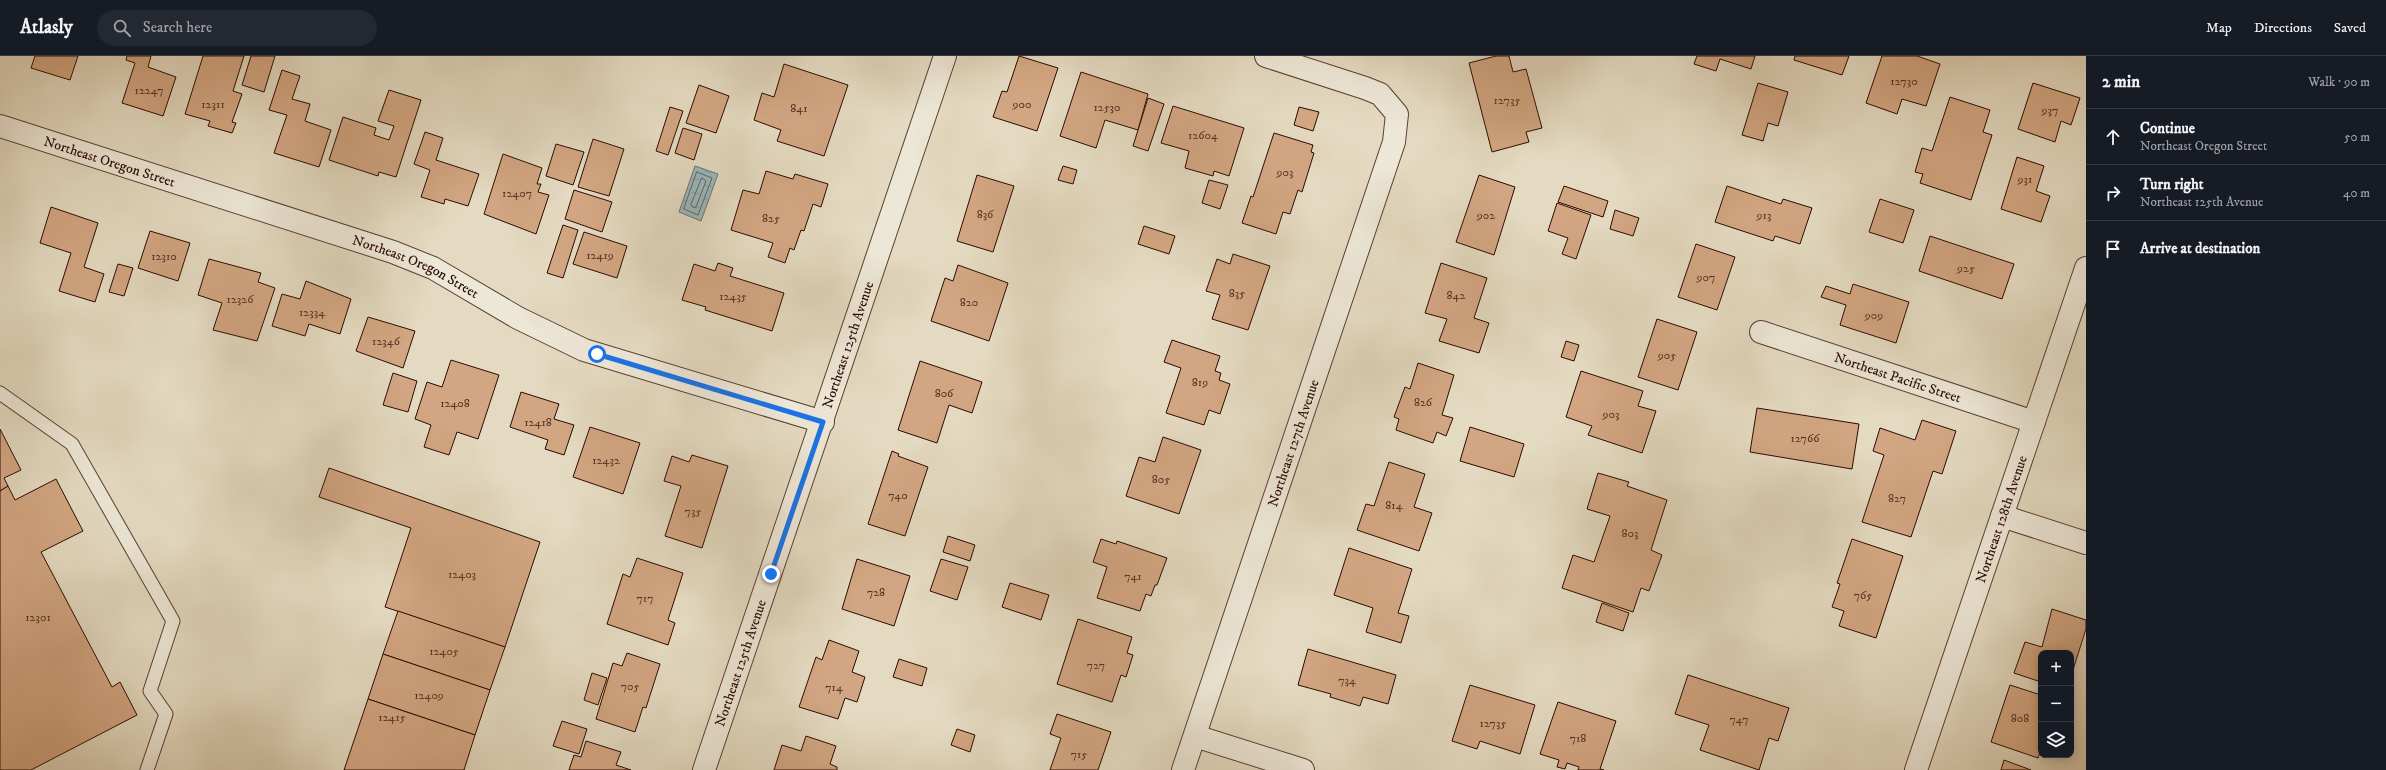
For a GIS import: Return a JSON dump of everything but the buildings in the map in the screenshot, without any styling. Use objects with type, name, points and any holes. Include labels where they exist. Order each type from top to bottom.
[{"type":"street","name":"Northeast 125th Avenue","points":[[704,770],[823,422],[945,56]]},
{"type":"street","name":"Northeast 127th Avenue","points":[[1183,770],[1394,142],[1397,114],[1380,94],[1266,56]]},
{"type":"street","name":"Northeast Oregon Street","points":[[0,126],[393,252],[433,268],[518,318],[584,350],[823,422]]},
{"type":"street","name":"Northeast 128th Avenue","points":[[1916,770],[2086,268]]},
{"type":"street","name":"Northeast Pacific Street","points":[[1761,332],[2034,422]]},
{"type":"street","points":[[2002,516],[2086,543]]},
{"type":"street","points":[[1195,736],[1303,770]]},
{"type":"lane","points":[[0,393],[72,444],[173,620],[150,691],[166,714],[147,770]]},
{"type":"water","points":[[695,166],[718,174],[701,221],[679,212]]},
{"type":"route","points":[[597,354],[823,422],[771,574]]}]
